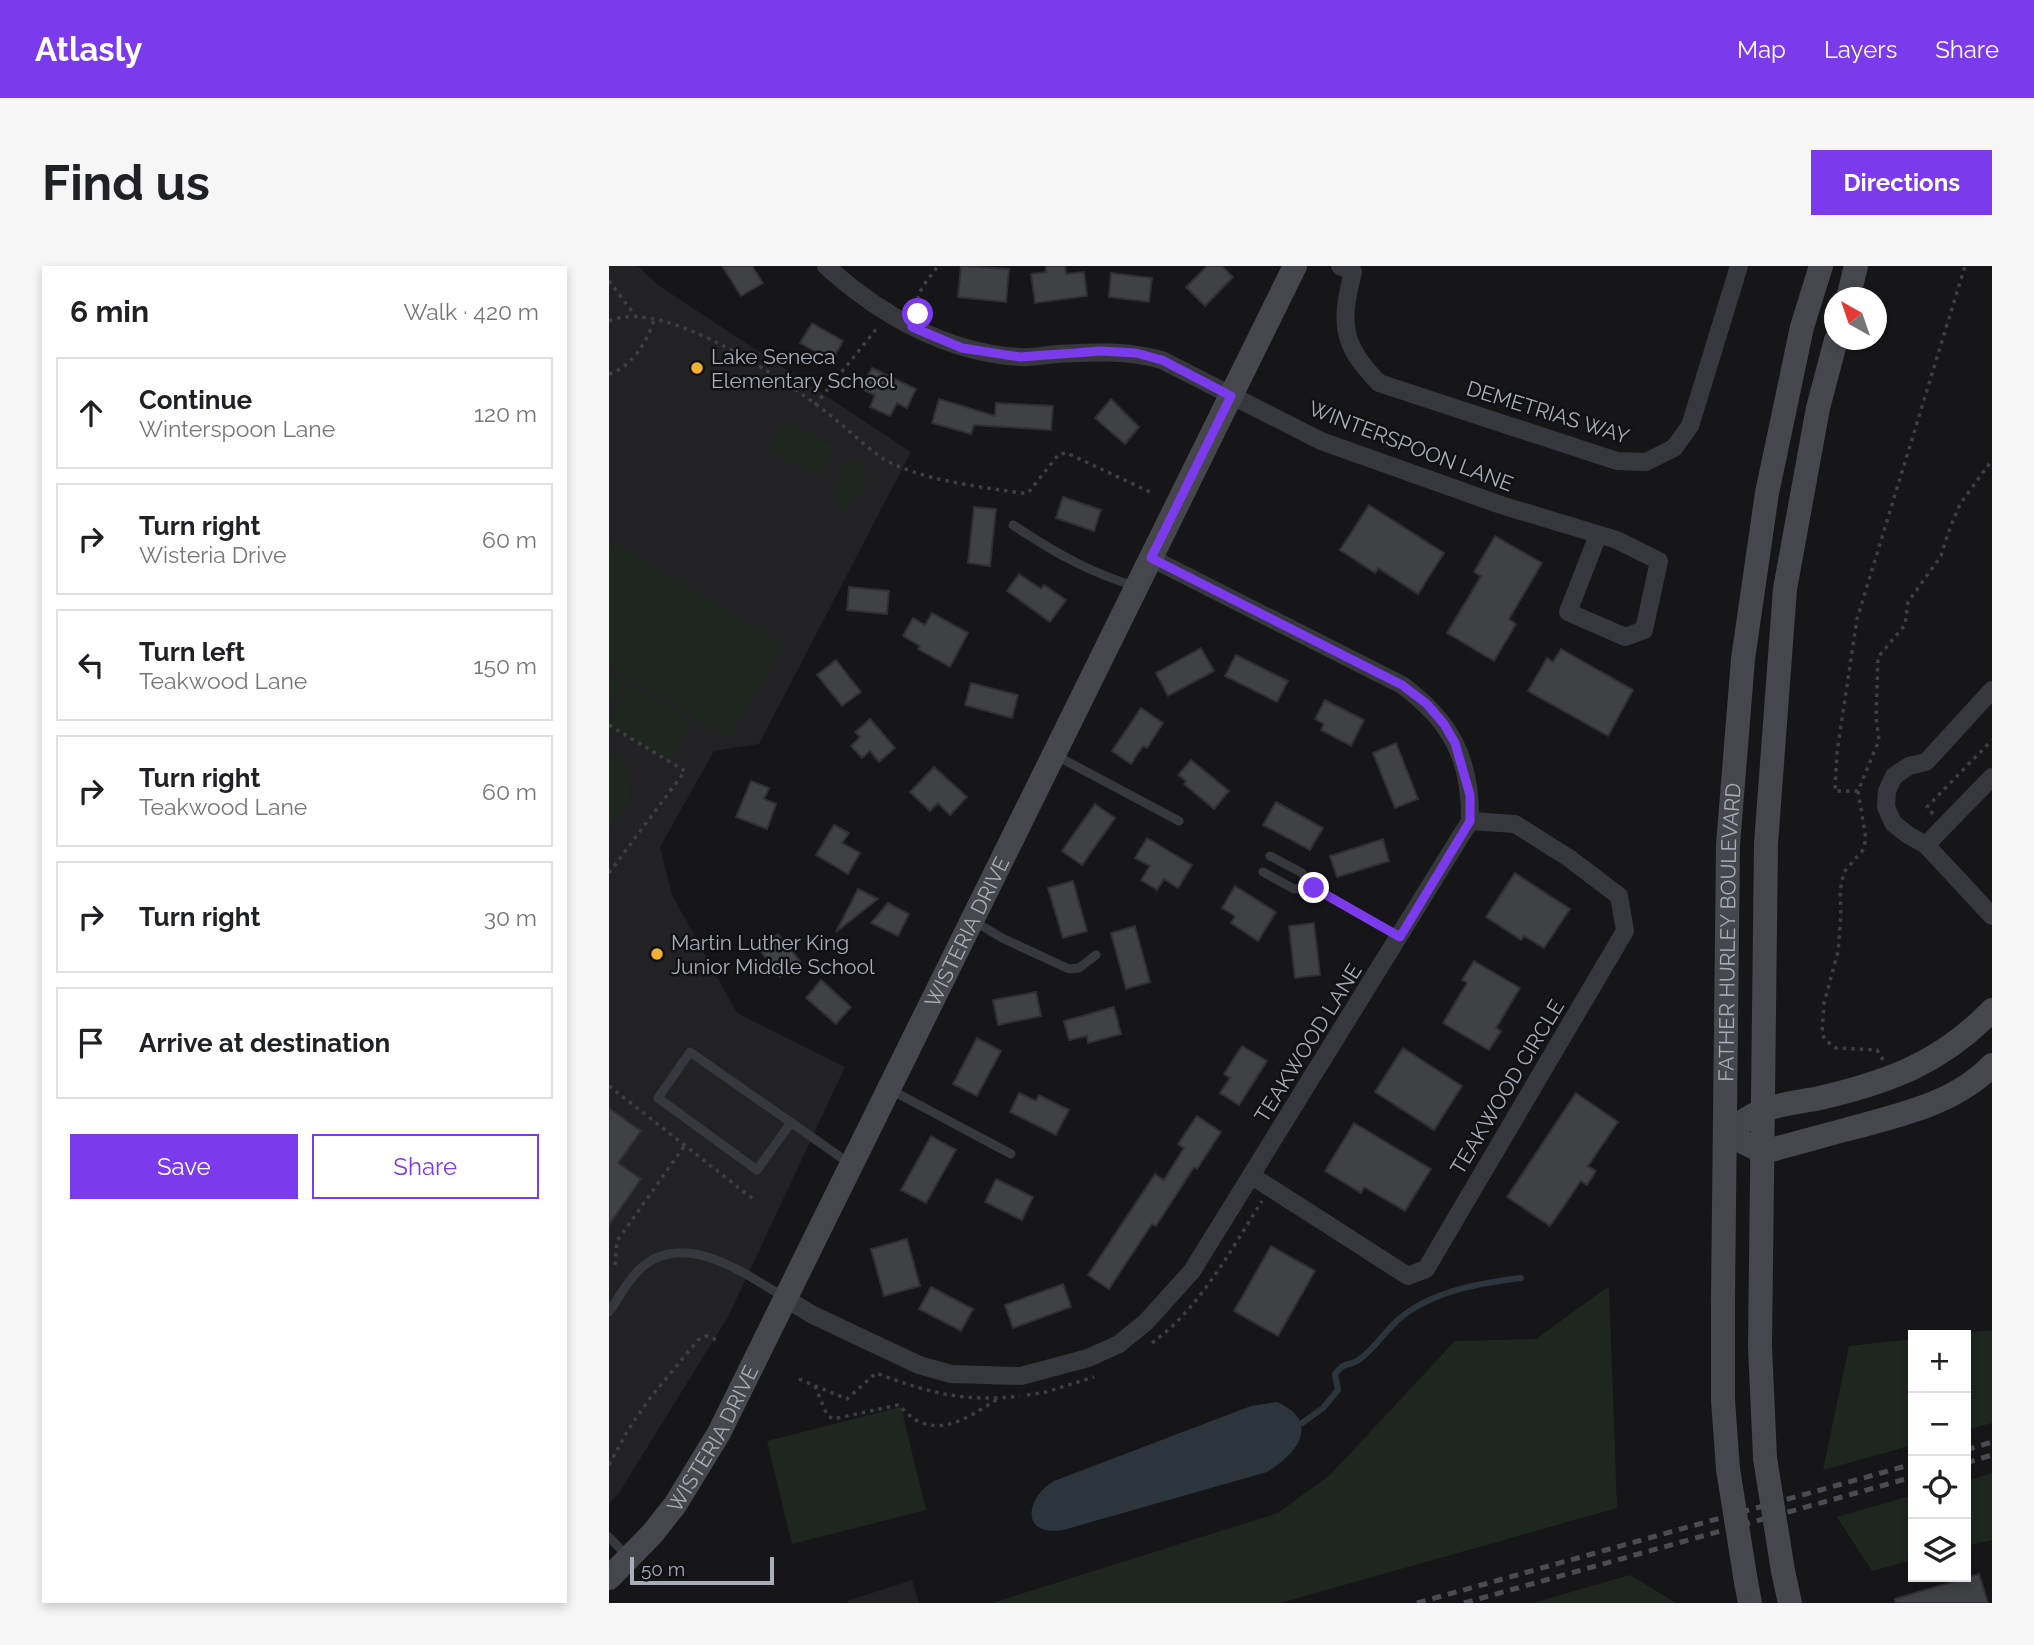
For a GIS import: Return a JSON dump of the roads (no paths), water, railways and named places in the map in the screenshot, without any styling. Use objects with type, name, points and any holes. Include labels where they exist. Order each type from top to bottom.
[{"type":"main road","name":"WISTERIA DRIVE","points":[[609,1578],[652,1534],[675,1504],[719,1433],[1295,266]]},
{"type":"main road","name":"FATHER HURLEY BOULEVARD","points":[[1748,1592],[1728,1469],[1723,1400],[1728,845],[1743,659],[1767,493],[1802,327],[1821,266]]},
{"type":"main road","points":[[1851,287],[1856,266]]},
{"type":"main road","name":"FATHER HURLEY BOULEVARD","points":[[1790,1603],[1765,1458],[1760,1346],[1766,844],[1785,589],[1818,408],[1833,350]]},
{"type":"main road","points":[[1725,1133],[1762,1110],[1826,1097],[1910,1071],[1943,1053],[1992,1010]]},
{"type":"main road","points":[[1725,1133],[1763,1152],[1906,1113],[1948,1097],[1985,1073],[1992,1065]]},
{"type":"street","name":"WINTERSPOON LANE","points":[[825,266],[846,285],[888,314],[962,348],[1020,357],[1101,351],[1136,353],[1162,360],[1321,441],[1501,505],[1617,540],[1659,561],[1644,630],[1625,637],[1568,612],[1598,535]]},
{"type":"street","name":"DEMETRIAS WAY","points":[[1350,268],[1345,304],[1346,334],[1357,361],[1379,383],[1617,461],[1646,462],[1674,448],[1691,426],[1739,266]]},
{"type":"street","points":[[1151,558],[1402,685],[1427,704],[1444,724],[1455,743],[1470,795],[1470,821]]},
{"type":"street","points":[[1992,690],[1926,762],[1909,766],[1894,776],[1887,790],[1886,807],[1893,823],[1926,845],[1992,916]]},
{"type":"street","points":[[1926,845],[1992,777]]},
{"type":"street","name":"TEAKWOOD LANE","points":[[785,1298],[811,1314],[919,1365],[951,1374],[1021,1376],[1088,1358],[1119,1344],[1146,1322],[1192,1271],[1470,821]]},
{"type":"street","name":"TEAKWOOD CIRCLE","points":[[1252,1176],[1408,1276],[1426,1269],[1625,931],[1619,896],[1569,858],[1515,824],[1470,821]]},
{"type":"lane","points":[[1013,525],[1049,550],[1093,572],[1137,586]]},
{"type":"lane","points":[[1053,754],[1179,821]]},
{"type":"lane","points":[[1270,856],[1302,873],[1314,888],[1400,937]]},
{"type":"lane","points":[[1263,872],[1294,889],[1314,888]]},
{"type":"lane","points":[[972,920],[1002,938],[1069,969],[1079,968],[1096,956]]},
{"type":"lane","points":[[790,1124],[757,1170],[659,1098],[690,1052],[790,1124],[851,1163]]},
{"type":"lane","points":[[890,1089],[1011,1154]]},
{"type":"lane","points":[[609,1312],[640,1268],[659,1257],[684,1253],[705,1254],[785,1298]]},
{"type":"lane","points":[[609,1537],[629,1558]]},
{"type":"waterway","points":[[1302,1423],[1323,1408],[1338,1390],[1335,1374],[1344,1366],[1362,1358],[1394,1323],[1412,1309],[1457,1290],[1521,1278]]},
{"type":"railway","points":[[1971,1448],[1992,1442]]},
{"type":"railway","points":[[1971,1461],[1992,1455]]},
{"type":"railway","points":[[1417,1603],[1908,1465]]},
{"type":"railway","points":[[1464,1603],[1908,1478]]},
{"type":"place","name":"Lake Seneca Elementary School","points":[[697,368]]},
{"type":"place","name":"Martin Luther King Junior Middle School","points":[[657,954]]}]
